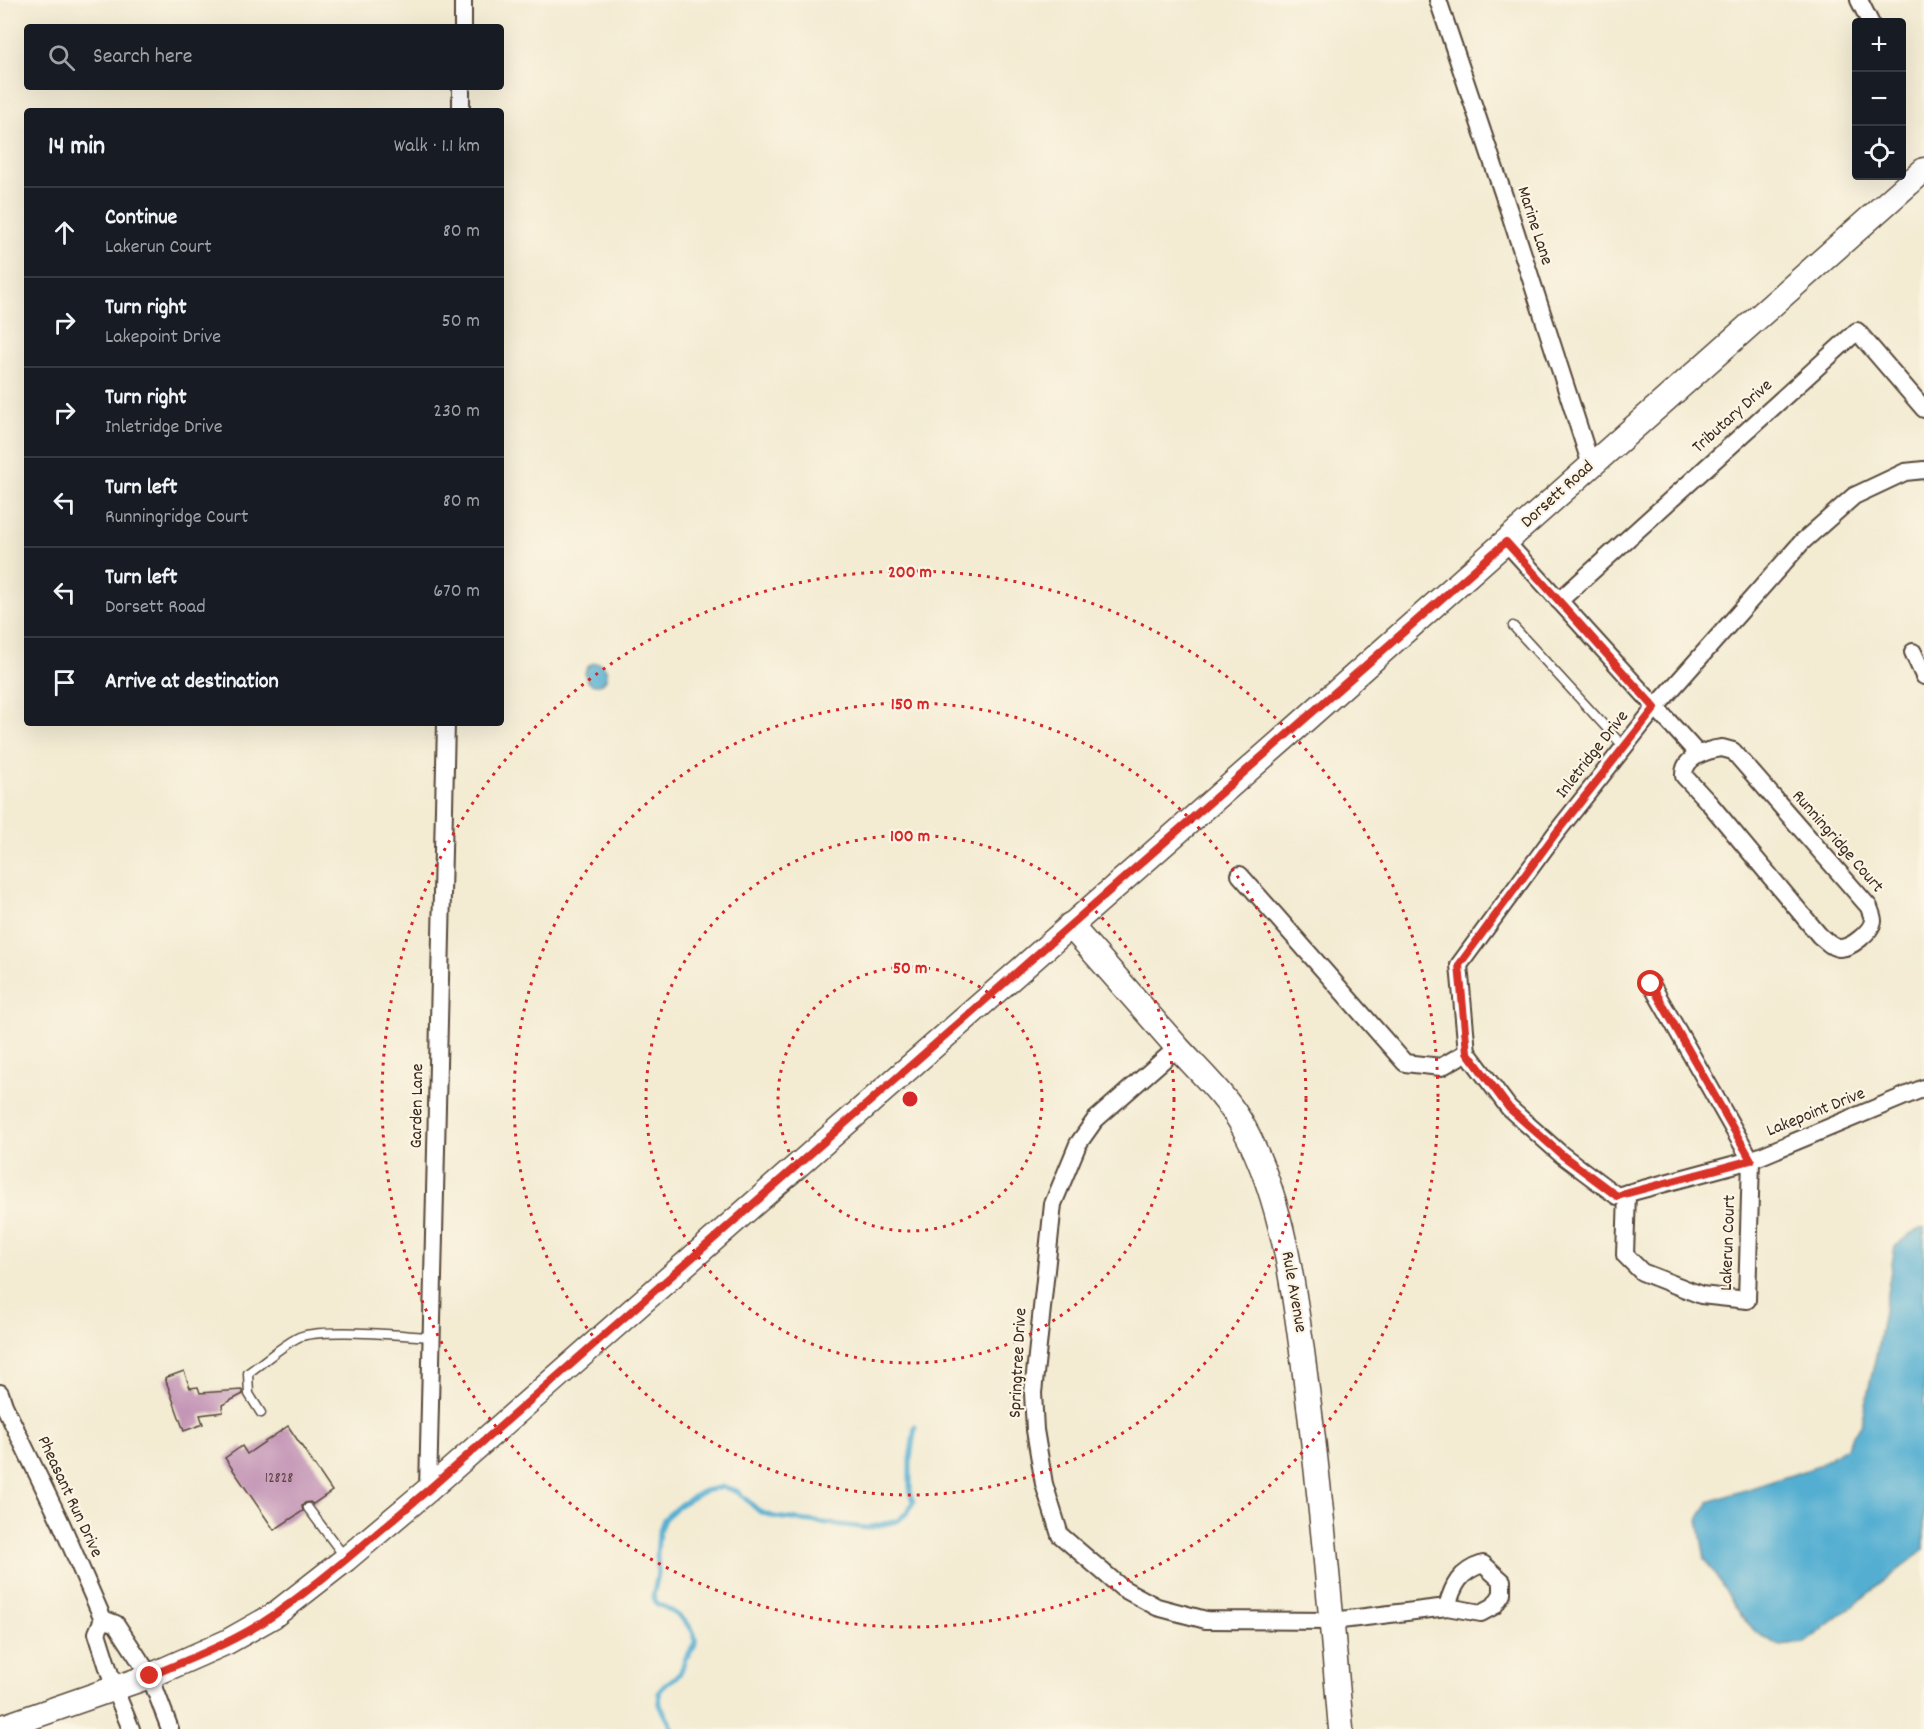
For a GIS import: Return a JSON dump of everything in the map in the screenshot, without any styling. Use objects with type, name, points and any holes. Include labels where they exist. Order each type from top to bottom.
[{"type":"main road","name":"Dorsett Road","points":[[0,1728],[115,1690],[227,1641],[273,1616],[346,1559],[428,1490],[1506,542],[1924,170]]},
{"type":"main road","name":"Rule Avenue","points":[[1070,925],[1214,1086],[1243,1126],[1264,1167],[1275,1197],[1301,1343],[1333,1621],[1335,1678],[1341,1729]]},
{"type":"street","points":[[463,0],[463,24]]},
{"type":"street","name":"Marine Lane","points":[[1438,0],[1591,465]]},
{"type":"street","points":[[1859,0],[1868,18]]},
{"type":"street","points":[[461,90],[461,108]]},
{"type":"street","name":"Tributary Drive","points":[[1559,601],[1857,331],[1924,409]]},
{"type":"street","name":"Inletridge Drive","points":[[1467,1052],[1459,965],[1556,833],[1655,708],[1802,542],[1854,496],[1905,472],[1924,470]]},
{"type":"street","points":[[1506,542],[1698,754]]},
{"type":"street","points":[[1913,652],[1924,676]]},
{"type":"street","name":"Garden Lane","points":[[428,1490],[446,726]]},
{"type":"street","name":"Runningridge Court","points":[[1722,748],[1733,751],[1869,907],[1873,919],[1864,935],[1840,948],[1819,935],[1684,776],[1685,768],[1698,754],[1722,748]]},
{"type":"street","points":[[1240,875],[1405,1063],[1441,1067],[1467,1052],[1509,1108],[1562,1155],[1622,1195]]},
{"type":"street","points":[[1651,984],[1751,1160]]},
{"type":"street","name":"Springtree Drive","points":[[1178,1047],[1095,1120],[1078,1144],[1053,1204],[1033,1393],[1035,1430],[1044,1484],[1060,1535],[1122,1588],[1157,1607],[1206,1620],[1333,1621],[1447,1607]]},
{"type":"street","name":"Lakepoint Drive","points":[[1622,1195],[1751,1160],[1924,1088]]},
{"type":"street","name":"Lakerun Court","points":[[1622,1195],[1625,1255],[1642,1272],[1701,1295],[1747,1300],[1751,1160]]},
{"type":"street","name":"Pheasant Run Drive","points":[[0,1393],[103,1619],[116,1624],[150,1676],[170,1729]]},
{"type":"street","name":"Pheasant Run Drive","points":[[103,1619],[97,1633],[130,1729]]},
{"type":"lane","points":[[1513,626],[1624,747]]},
{"type":"lane","points":[[261,1413],[249,1394],[248,1373],[298,1337],[312,1334],[335,1334],[432,1337]]},
{"type":"lane","points":[[308,1508],[346,1559]]},
{"type":"water","points":[[596,663],[604,666],[607,674],[604,682],[596,685],[588,682],[585,674],[588,666]]},
{"type":"water","points":[[1924,1227],[1924,1550],[1805,1643],[1780,1646],[1758,1634],[1742,1617],[1705,1559],[1698,1520],[1708,1502],[1816,1467],[1846,1447],[1861,1423],[1877,1351],[1895,1247],[1910,1234]]},
{"type":"building","points":[[184,1371],[190,1388],[198,1387],[200,1393],[242,1390],[243,1394],[222,1405],[223,1412],[200,1415],[203,1424],[184,1431],[165,1378]]},
{"type":"building","points":[[288,1426],[332,1491],[313,1504],[305,1503],[302,1506],[303,1511],[274,1530],[225,1458],[242,1446],[247,1454]]},
{"type":"waterway","points":[[673,1729],[660,1705],[659,1692],[682,1670],[685,1659],[695,1643],[695,1637],[682,1619],[657,1604],[653,1596],[658,1574],[659,1532],[664,1519],[681,1504],[704,1491],[723,1487],[737,1491],[760,1512],[775,1517],[867,1528],[897,1521],[908,1512],[913,1502],[910,1491],[910,1459],[915,1427]]},
{"type":"route","points":[[150,1676],[227,1641],[273,1616],[346,1559],[428,1490],[1506,542],[1655,708],[1556,833],[1459,965],[1467,1052],[1509,1108],[1562,1155],[1617,1196],[1751,1160],[1651,984]]}]
